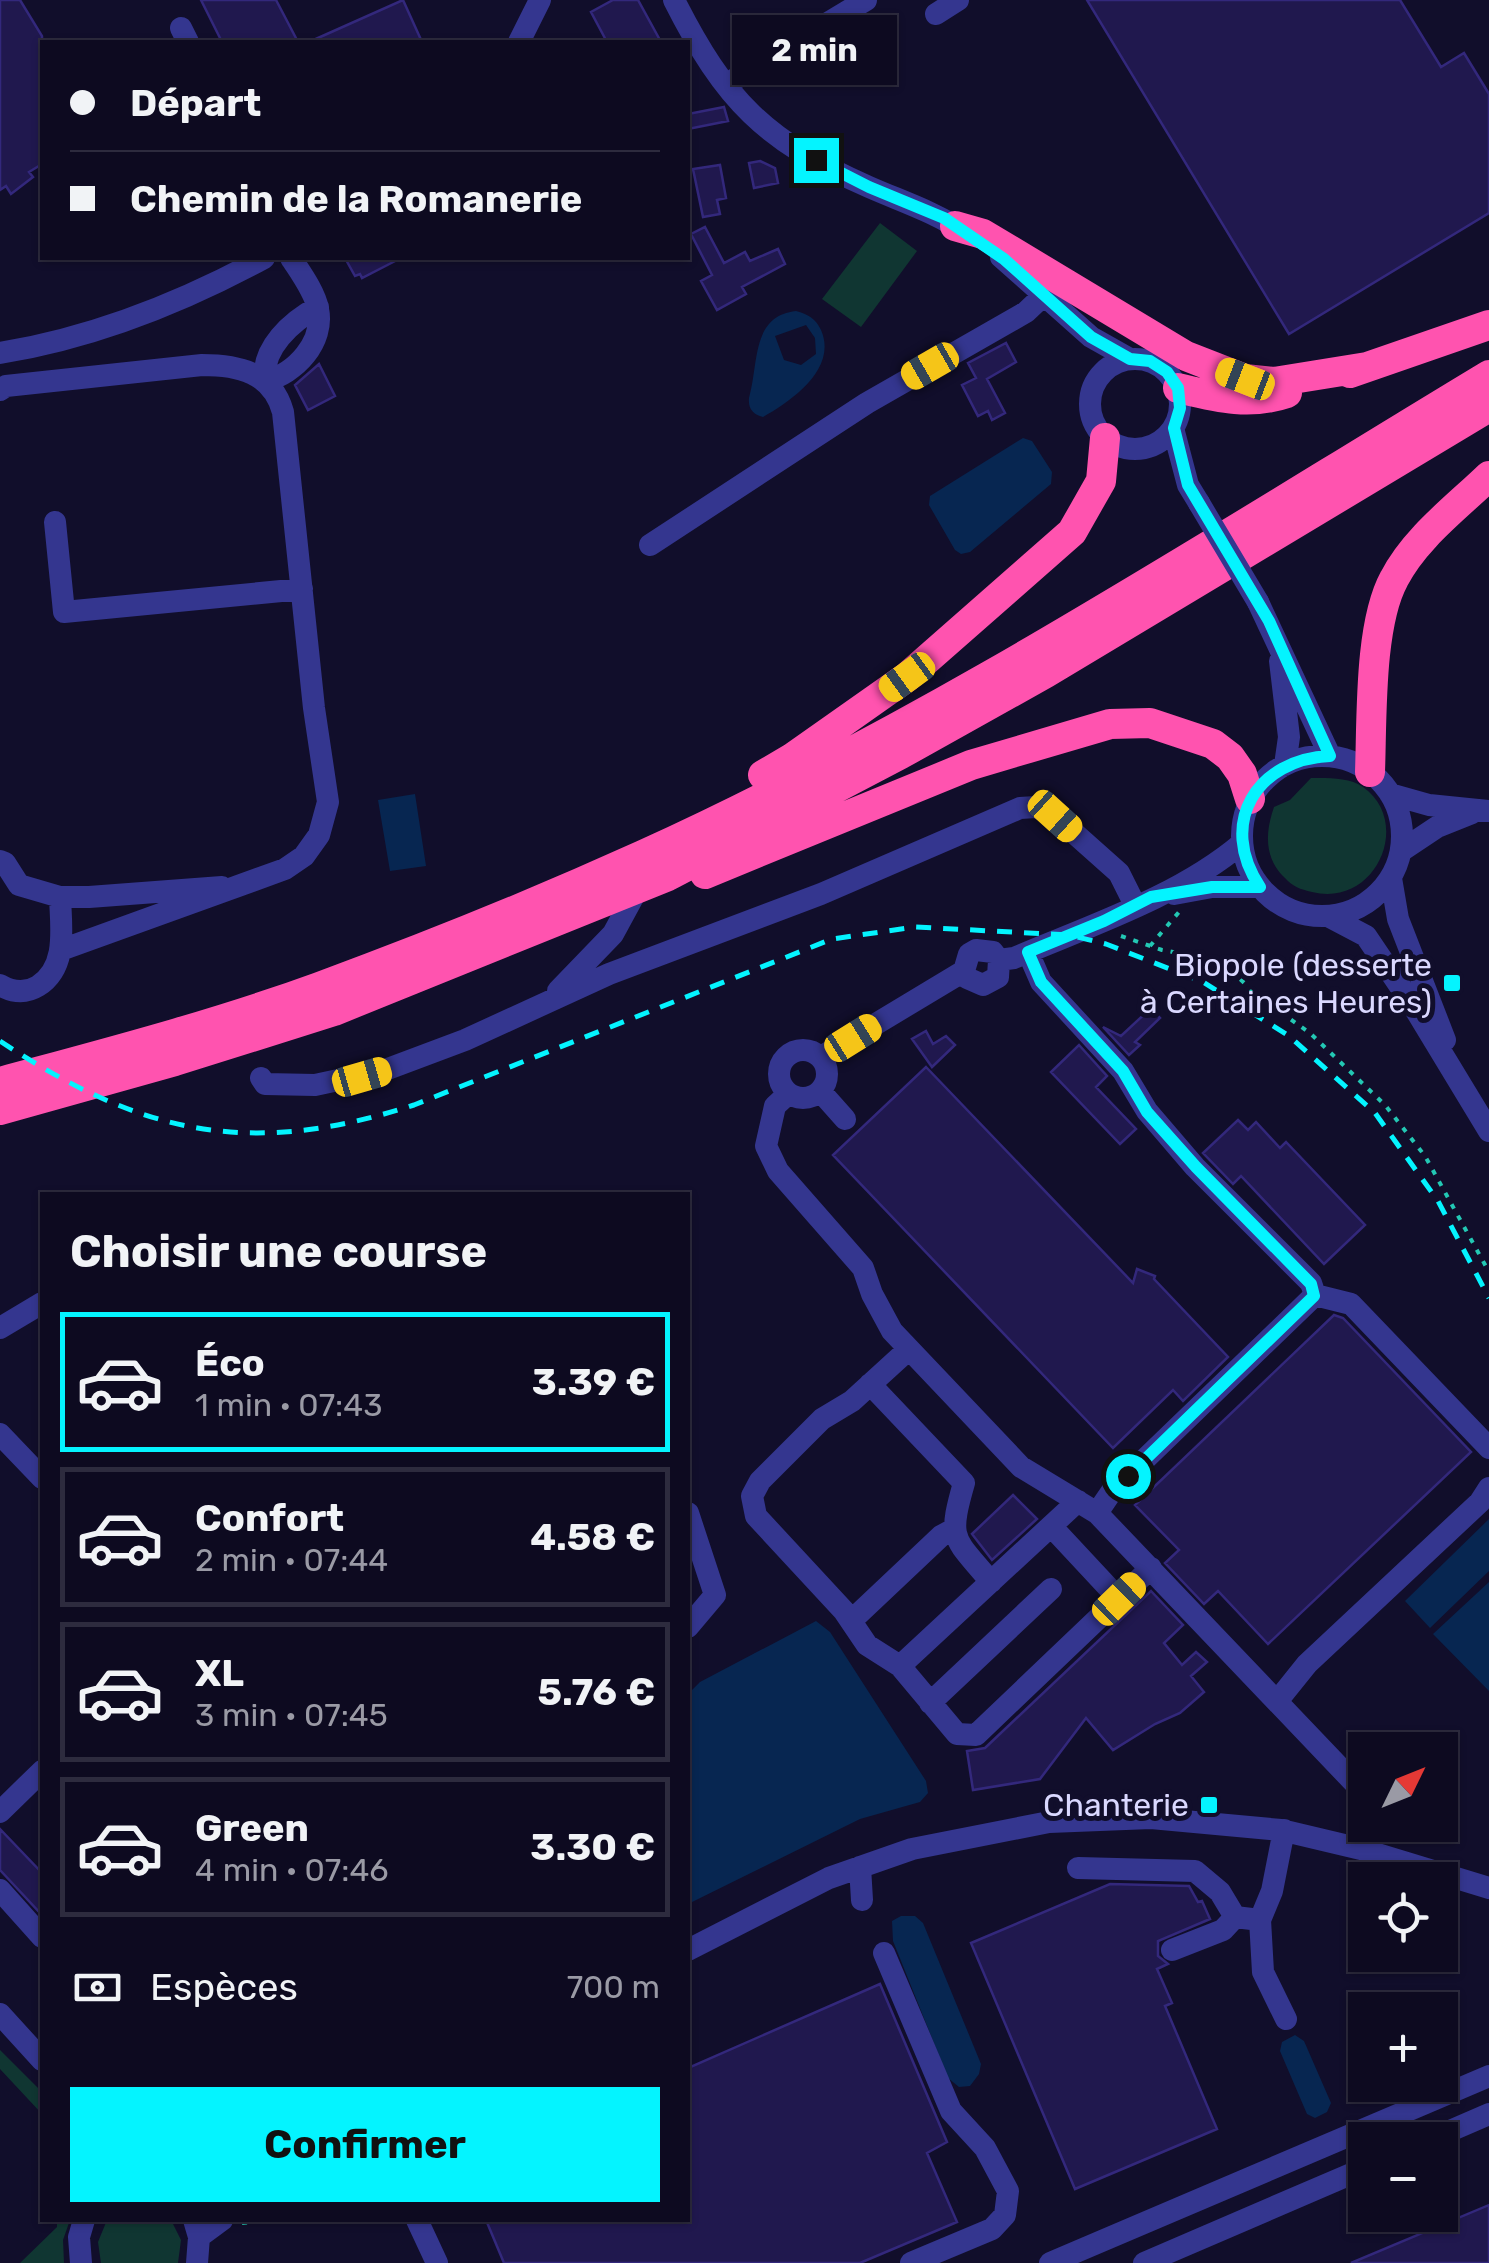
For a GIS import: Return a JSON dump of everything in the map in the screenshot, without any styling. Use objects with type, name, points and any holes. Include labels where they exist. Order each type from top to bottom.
[{"type":"highway","points":[[955,226],[983,234],[1186,356],[1245,379],[1274,382],[1367,368]]},
{"type":"highway","points":[[1178,388],[1229,400],[1260,400],[1489,325]]},
{"type":"highway","points":[[0,1082],[166,1036],[317,988],[644,855],[889,731],[990,674],[1489,375]]},
{"type":"highway","points":[[0,1110],[334,1011],[668,876],[1046,673],[1489,407]]},
{"type":"highway","points":[[644,855],[672,824],[792,758],[894,686],[1040,562],[1072,532],[1088,507],[1101,481],[1105,438]]},
{"type":"highway","points":[[1380,783],[1372,702],[1381,616],[1394,579],[1419,544],[1489,476]]},
{"type":"highway","points":[[668,876],[711,874],[971,765],[1110,724],[1150,723],[1214,744],[1242,774],[1250,800]]},
{"type":"street","points":[[508,40],[523,0]]},
{"type":"street","points":[[520,40],[540,0]]},
{"type":"street","points":[[674,0],[726,89],[770,133],[869,187],[914,204],[955,226],[1004,259],[1091,337],[1130,359],[1150,361],[1167,372],[1178,388],[1180,408],[1174,428],[1159,442],[1141,449]]},
{"type":"street","points":[[686,0],[735,79],[797,147]]},
{"type":"street","points":[[735,79],[866,0]]},
{"type":"street","points":[[936,14],[958,0]]},
{"type":"street","points":[[0,353],[109,326],[184,297],[260,260]]},
{"type":"street","points":[[264,381],[282,377],[308,350],[318,326],[318,306],[292,260]]},
{"type":"street","points":[[650,545],[867,403],[1026,312],[1045,294]]},
{"type":"street","points":[[1091,337],[1097,380],[1090,400],[1093,420],[1105,438],[1122,447],[1141,449],[1166,463],[1194,494],[1258,602],[1330,756]]},
{"type":"street","points":[[1097,380],[1112,365],[1130,359]]},
{"type":"street","points":[[0,390],[6,386],[202,366],[233,365],[264,381],[282,408],[328,802],[319,835],[304,856],[286,868],[61,950]]},
{"type":"street","points":[[1174,428],[1194,494]]},
{"type":"street","points":[[55,522],[64,612],[302,589]]},
{"type":"street","points":[[1278,642],[1289,737],[1285,765]]},
{"type":"street","points":[[1482,811],[1429,805],[1380,783],[1351,762],[1330,756],[1307,757],[1285,765],[1265,779],[1250,800],[1243,820],[1242,843],[1245,859],[1260,887],[1290,910],[1328,916],[1366,936],[1489,1131]]},
{"type":"street","points":[[1328,916],[1353,910],[1374,898],[1390,878],[1401,851],[1401,821],[1380,783]]},
{"type":"street","points":[[260,1078],[265,1084],[315,1084],[362,1077],[465,1040],[550,1000],[821,894],[1020,808],[1043,808],[1055,816],[1119,873],[1143,901]]},
{"type":"street","points":[[1401,851],[1437,828],[1482,811]]},
{"type":"street","points":[[821,1058],[964,970],[969,954],[976,950],[993,952],[998,960],[1028,952],[1104,921],[1216,866],[1242,843]]},
{"type":"street","points":[[0,861],[19,885],[60,896],[237,886]]},
{"type":"street","points":[[1390,878],[1398,918],[1460,1084]]},
{"type":"street","points":[[1143,901],[1212,887],[1260,887]]},
{"type":"street","points":[[550,1000],[613,934],[638,888]]},
{"type":"street","points":[[0,985],[12,992],[32,989],[51,976],[61,950],[60,896]]},
{"type":"street","points":[[1028,952],[1041,982],[1123,1071],[1147,1112],[1311,1284],[1314,1296]]},
{"type":"street","points":[[800,1049],[812,1051],[827,1068],[827,1081],[821,1092],[799,1099],[788,1094],[780,1086],[781,1062],[800,1049]]},
{"type":"street","points":[[821,1092],[845,1119]]},
{"type":"street","points":[[788,1094],[775,1106],[766,1146],[778,1171],[863,1268],[892,1330],[1022,1467],[1088,1507],[1151,1568],[1348,1776]]},
{"type":"street","points":[[1314,1296],[1351,1304],[1489,1448]]},
{"type":"street","points":[[900,1666],[1051,1526],[1112,1490],[1314,1296]]},
{"type":"street","points":[[0,1328],[40,1304]]},
{"type":"street","points":[[909,1349],[852,1401],[822,1419],[760,1481],[752,1496],[756,1516],[851,1621],[867,1645],[900,1666],[957,1734],[976,1736],[1151,1568]]},
{"type":"street","points":[[870,1384],[964,1483],[954,1518],[955,1538],[992,1582]]},
{"type":"street","points":[[0,1434],[40,1476]]},
{"type":"street","points":[[1278,1700],[1307,1664],[1480,1502],[1489,1488]]},
{"type":"street","points":[[690,1519],[715,1595],[690,1625]]},
{"type":"street","points":[[1051,1526],[1119,1599]]},
{"type":"street","points":[[851,1621],[941,1536],[954,1530]]},
{"type":"street","points":[[930,1704],[1050,1588]]},
{"type":"street","points":[[0,1812],[40,1773]]},
{"type":"street","points":[[690,1949],[797,1894],[912,1848],[1049,1822],[1151,1818],[1284,1830],[1489,1888]]},
{"type":"street","points":[[1284,1830],[1272,1891],[1260,1920],[1262,1972],[1286,2019]]},
{"type":"street","points":[[1361,1849],[1364,1842]]},
{"type":"street","points":[[860,1867],[862,1900]]},
{"type":"street","points":[[1078,1868],[1195,1872],[1220,1892],[1235,1917]]},
{"type":"street","points":[[0,1890],[40,1935]]},
{"type":"street","points":[[1235,1917],[1260,1920]]},
{"type":"street","points":[[1172,1950],[1223,1930],[1235,1917]]},
{"type":"street","points":[[884,1953],[952,2110],[985,2148],[1008,2191],[1005,2215],[992,2229],[911,2263]]},
{"type":"street","points":[[2,2018],[40,2056]]},
{"type":"street","points":[[1050,2263],[1489,2076]]},
{"type":"street","points":[[1458,2127],[1489,2114]]},
{"type":"street","points":[[1144,2263],[1348,2175]]},
{"type":"street","points":[[81,2263],[79,2238],[83,2222]]},
{"type":"street","points":[[197,2263],[196,2228],[232,2222]]},
{"type":"street","points":[[417,2222],[437,2263]]},
{"type":"path","points":[[1150,946],[1190,902]]},
{"type":"path","points":[[1104,921],[1106,931],[1150,946],[1220,961],[1260,998],[1310,1034],[1385,1105],[1424,1156],[1489,1272]]},
{"type":"green space","points":[[880,223],[917,251],[861,327],[822,299]]},
{"type":"green space","points":[[1311,778],[1351,781],[1363,787],[1378,802],[1385,820],[1386,840],[1380,859],[1354,887],[1335,894],[1294,886],[1278,870],[1270,854],[1268,836],[1274,807],[1290,800]]},
{"type":"green space","points":[[0,2050],[40,2090],[40,2112],[0,2069]]},
{"type":"green space","points":[[57,2222],[69,2222],[63,2240],[64,2263],[20,2263],[57,2227]]},
{"type":"green space","points":[[106,2222],[172,2222],[181,2240],[178,2263],[101,2263],[98,2242]]},
{"type":"water","points":[[796,311],[814,320],[825,344],[823,358],[798,393],[763,417],[752,410],[749,402],[756,356],[764,331],[781,315]],"holes":[[[806,325],[815,338],[816,354],[801,365],[784,360],[775,336]]]},
{"type":"water","points":[[1023,438],[1032,441],[1052,472],[1051,484],[970,552],[961,554],[929,505],[930,496]]},
{"type":"water","points":[[415,794],[426,866],[390,871],[378,800]]},
{"type":"water","points":[[1489,1519],[1489,1571],[1430,1628],[1405,1601]]},
{"type":"water","points":[[1489,1582],[1489,1691],[1433,1634]]},
{"type":"water","points":[[816,1621],[830,1632],[926,1781],[928,1793],[920,1802],[860,1819],[690,1903],[690,1692],[700,1682]]},
{"type":"water","points":[[915,1916],[923,1923],[981,2064],[970,2086],[959,2087],[948,2078],[893,1941],[892,1921]]},
{"type":"water","points":[[1295,2035],[1304,2041],[1331,2103],[1327,2112],[1315,2118],[1307,2114],[1280,2051],[1282,2042]]},
{"type":"building","points":[[0,0],[20,0],[42,36],[40,165],[29,172],[33,177],[11,194],[6,186],[0,190]]},
{"type":"building","points":[[201,0],[276,0],[297,40],[221,40]]},
{"type":"building","points":[[403,0],[421,40],[313,40]]},
{"type":"building","points":[[613,0],[638,0],[660,40],[606,40],[591,12]]},
{"type":"building","points":[[1087,0],[1400,0],[1441,67],[1464,53],[1489,94],[1489,213],[1289,334]]},
{"type":"building","points":[[724,107],[728,121],[690,129],[690,114]]},
{"type":"building","points":[[760,161],[775,168],[778,183],[754,188],[749,163]]},
{"type":"building","points":[[720,165],[726,198],[717,200],[720,214],[703,217],[693,169]]},
{"type":"building","points":[[705,227],[724,263],[745,252],[750,261],[778,249],[785,264],[742,287],[746,294],[717,310],[701,281],[712,275],[691,234]]},
{"type":"building","points":[[346,260],[397,260],[362,278],[360,274],[355,276]]},
{"type":"building","points":[[1006,343],[1016,362],[987,379],[1005,413],[992,420],[988,411],[978,416],[962,385],[976,378],[968,363]]},
{"type":"building","points":[[319,364],[335,396],[308,410],[295,385]]},
{"type":"building","points":[[1151,1008],[1160,1018],[1135,1042],[1140,1045],[1129,1055],[1103,1027],[1121,1036]]},
{"type":"building","points":[[926,1031],[933,1044],[946,1036],[955,1045],[932,1067],[912,1039]]},
{"type":"building","points":[[1079,1045],[1107,1076],[1096,1087],[1136,1129],[1120,1144],[1051,1072]]},
{"type":"building","points":[[926,1067],[1133,1283],[1137,1269],[1155,1276],[1228,1357],[1183,1401],[1173,1390],[1113,1448],[833,1155]]},
{"type":"building","points":[[1238,1120],[1248,1130],[1256,1122],[1280,1148],[1286,1142],[1365,1225],[1324,1264],[1241,1176],[1233,1184],[1203,1153]]},
{"type":"building","points":[[1334,1315],[1343,1318],[1471,1452],[1268,1644],[1218,1591],[1204,1604],[1165,1563],[1179,1550],[1135,1505]]},
{"type":"building","points":[[1013,1495],[1037,1519],[992,1560],[972,1534]]},
{"type":"building","points":[[1151,1591],[1183,1625],[1164,1643],[1182,1665],[1196,1652],[1207,1662],[1191,1676],[1204,1692],[1180,1713],[1113,1750],[1086,1718],[1040,1779],[973,1790],[967,1751],[985,1748]]},
{"type":"building","points":[[0,1829],[40,1871],[40,1913],[0,1870]]},
{"type":"building","points":[[1110,1884],[1189,1886],[1210,1919],[1158,1941],[1158,1956],[1168,1964],[1157,1969],[1172,2003],[1165,2006],[1217,2129],[1075,2189],[971,1943]]},
{"type":"building","points":[[880,1984],[947,2142],[927,2153],[957,2222],[860,2263],[504,2263],[487,2222],[690,2222],[690,2067]]},
{"type":"building","points":[[1489,2205],[1489,2263],[1351,2263],[1425,2232],[1458,2232],[1458,2218]]},
{"type":"railway","points":[[0,1041],[52,1073],[150,1117],[248,1133],[300,1131],[414,1105],[832,939],[915,927],[1069,935],[1106,944],[1203,982],[1289,1036],[1375,1113],[1438,1201],[1489,1298]]},
{"type":"place","name":"Biopole (desserte à Certaines Heures)","points":[[1452,983]]},
{"type":"place","name":"Chanterie","points":[[1209,1805]]},
{"type":"route","points":[[816,160],[944,218],[1004,259],[1091,337],[1130,359],[1150,361],[1167,372],[1178,388],[1180,408],[1174,428],[1188,485],[1269,621],[1330,756],[1307,757],[1285,765],[1265,779],[1250,800],[1243,820],[1242,843],[1245,859],[1260,887],[1212,887],[1151,897],[1028,952],[1041,982],[1123,1071],[1147,1112],[1311,1284],[1314,1296],[1128,1476]]}]
